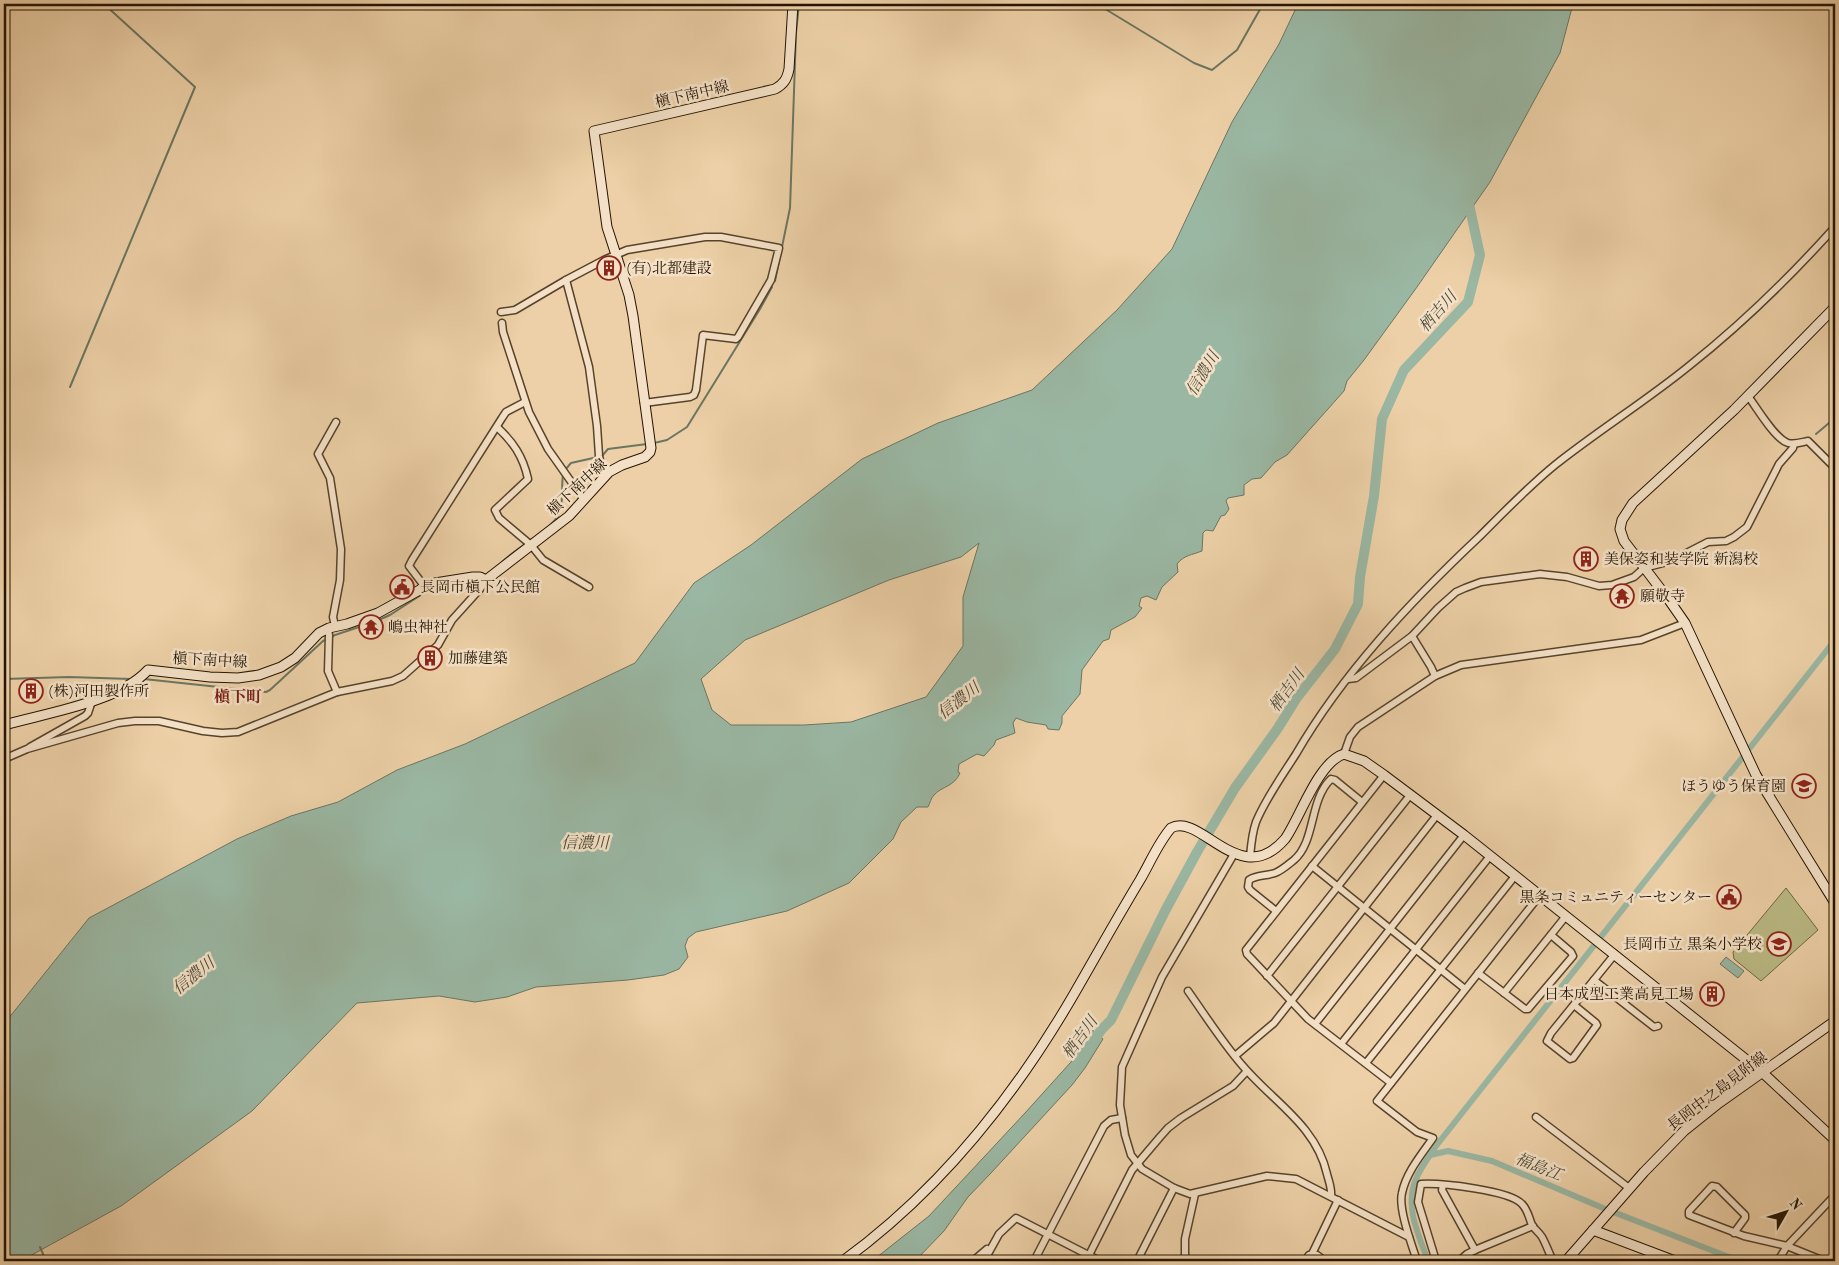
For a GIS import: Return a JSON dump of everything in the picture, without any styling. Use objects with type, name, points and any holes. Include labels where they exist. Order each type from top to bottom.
[{"type":"street","name":"槇下南中線","points":[[4,725],[92,701],[129,687],[148,670],[238,678],[259,675],[281,667],[295,658],[319,633],[331,627],[347,624],[378,613],[425,587],[435,583],[473,577],[480,577],[486,580],[569,516],[614,469],[640,460],[650,452],[629,295],[605,217],[594,131],[780,86],[787,76],[789,69],[793,4]]},
{"type":"street","points":[[1250,857],[1253,833],[1264,808],[1307,733],[1348,679],[1432,582],[1534,483],[1587,440],[1658,390],[1717,344],[1781,285],[1835,227]]},
{"type":"street","points":[[501,312],[515,310],[566,280],[627,250],[705,237],[722,237],[779,248],[771,280],[738,337],[731,339],[703,335],[694,395],[690,398],[644,403]]},
{"type":"street","points":[[566,280],[589,367],[599,456],[605,477]]},
{"type":"street","points":[[1835,307],[1748,396],[1627,510],[1620,529],[1627,546],[1685,624],[1756,776],[1835,902]]},
{"type":"street","points":[[502,323],[503,332],[525,402],[548,449],[584,500]]},
{"type":"street","points":[[1748,396],[1774,432],[1784,441],[1794,444],[1808,441],[1835,468]]},
{"type":"street","points":[[425,587],[410,566],[412,560],[506,412],[525,402]]},
{"type":"street","points":[[336,422],[318,454],[330,478],[340,549],[340,580],[329,635],[328,671],[337,692]]},
{"type":"street","points":[[496,427],[518,449],[528,478],[495,510],[499,518],[531,545],[548,564],[589,587]]},
{"type":"street","points":[[1348,679],[1356,678],[1412,636],[1448,599],[1465,588],[1481,582],[1526,575],[1550,574],[1567,576],[1599,586],[1606,586],[1629,579],[1644,568],[1671,561],[1708,542],[1726,541],[1747,527],[1780,464],[1794,444]]},
{"type":"street","points":[[27,749],[118,723],[135,721],[159,721],[222,733],[238,732],[337,692],[392,681],[403,676],[438,645],[452,620],[486,580]]},
{"type":"street","points":[[1344,754],[1350,737],[1358,727],[1436,676],[1461,666],[1641,640],[1685,624]]},
{"type":"street","points":[[1412,636],[1436,676]]},
{"type":"street","points":[[4,759],[27,749],[85,716],[92,701]]},
{"type":"street","points":[[843,1261],[875,1236],[931,1184],[962,1152],[1004,1100],[1068,1004],[1171,828],[1176,825],[1189,827],[1232,852],[1250,857],[1265,854],[1281,844],[1289,834],[1300,810],[1323,773],[1336,757],[1344,754],[1364,761],[1464,835],[1763,1073],[1835,1140]]},
{"type":"street","points":[[1384,775],[1246,950],[1247,954],[1267,976],[1315,1024],[1390,1083]]},
{"type":"street","points":[[1276,911],[1250,890],[1247,883],[1249,880],[1276,872],[1298,855],[1310,833],[1313,813],[1318,799],[1331,779],[1335,780],[1362,802]]},
{"type":"street","points":[[1267,976],[1411,794]]},
{"type":"street","points":[[1235,1056],[1274,1023],[1437,815]]},
{"type":"street","points":[[1315,1024],[1464,835]]},
{"type":"street","points":[[1232,852],[1162,978],[1122,1067],[1120,1091],[1122,1118],[1127,1145],[1131,1155],[1137,1164],[1174,1188],[1190,1194],[1267,1176],[1296,1179],[1409,1237]]},
{"type":"street","points":[[1341,1044],[1490,856]]},
{"type":"street","points":[[1312,866],[1465,989]]},
{"type":"street","points":[[1366,1064],[1515,876]]},
{"type":"street","points":[[1417,1261],[1402,1211],[1401,1194],[1411,1170],[1432,1138],[1417,1132],[1377,1101],[1540,895]]},
{"type":"street","points":[[1504,993],[1566,916]]},
{"type":"street","points":[[1478,973],[1528,1010],[1572,958],[1571,952],[1551,935]]},
{"type":"street","points":[[1574,1005],[1596,1022],[1597,1025],[1573,1058],[1570,1059],[1547,1041],[1551,1033],[1615,954]]},
{"type":"street","points":[[1594,980],[1654,1027],[1658,1026]]},
{"type":"street","points":[[1188,991],[1247,1071],[1292,1115],[1318,1146],[1325,1164],[1332,1191],[1331,1196]]},
{"type":"street","name":"長岡中之島見附線","points":[[1566,1261],[1629,1188],[1684,1131],[1708,1111],[1835,1021]]},
{"type":"street","points":[[1087,1258],[1132,1170],[1137,1164],[1168,1128],[1233,1086],[1247,1071]]},
{"type":"street","points":[[1536,1117],[1629,1188]]},
{"type":"street","points":[[1034,1261],[1104,1126],[1111,1120],[1122,1118]]},
{"type":"street","points":[[1436,1261],[1418,1202],[1418,1192],[1421,1184],[1443,1185],[1503,1194],[1514,1198],[1524,1206],[1532,1226],[1542,1237],[1553,1261]]},
{"type":"street","points":[[1443,1185],[1442,1190],[1476,1250]]},
{"type":"street","points":[[1734,1233],[1745,1218],[1745,1215],[1717,1188],[1712,1186],[1689,1211],[1689,1215],[1734,1233],[1788,1246],[1824,1261]]},
{"type":"street","points":[[1137,1261],[1174,1188]]},
{"type":"street","points":[[1185,1261],[1185,1239],[1195,1194]]},
{"type":"street","points":[[1779,1259],[1788,1246],[1835,1195]]},
{"type":"street","points":[[1304,1261],[1312,1254],[1338,1200]]},
{"type":"street","points":[[984,1261],[999,1234],[1016,1218],[1087,1258],[1100,1261]]},
{"type":"street","points":[[1460,1261],[1467,1254],[1532,1226]]},
{"type":"street","points":[[1593,1230],[1675,1261]]},
{"type":"street","points":[[973,1261],[992,1245]]},
{"type":"street","points":[[1312,1254],[1325,1261]]},
{"type":"shaded area","points":[[1786,888],[1818,930],[1761,981],[1734,959],[1733,952]]},
{"type":"water","name":"信濃川","points":[[1298,4],[1573,4],[1560,53],[1490,182],[1417,287],[1347,381],[1344,391],[1287,455],[1275,462],[1261,478],[1252,479],[1244,485],[1244,495],[1228,498],[1226,501],[1229,509],[1225,515],[1221,516],[1213,531],[1206,530],[1203,533],[1202,551],[1182,559],[1177,564],[1178,572],[1162,587],[1156,600],[1147,596],[1141,598],[1139,606],[1142,608],[1135,617],[1111,630],[1109,639],[1103,641],[1082,670],[1080,694],[1062,716],[1059,730],[1048,729],[1046,725],[1016,718],[1013,723],[1015,733],[996,740],[984,756],[977,754],[959,764],[958,772],[960,773],[955,781],[937,792],[931,799],[928,807],[917,807],[901,822],[893,839],[849,883],[787,911],[696,932],[688,938],[685,946],[688,957],[679,969],[664,975],[628,980],[536,987],[507,997],[475,1002],[439,996],[357,1003],[252,1111],[121,1206],[28,1257],[25,1261],[4,1261],[4,1024],[89,918],[237,839],[291,816],[338,802],[397,770],[465,744],[635,663],[694,583],[751,545],[862,459],[938,423],[1032,390],[1117,310],[1172,249],[1232,122],[1279,44]],"holes":[[[979,543],[963,597],[963,646],[926,697],[851,722],[804,725],[731,725],[712,710],[701,679],[745,640],[889,580],[961,557]]]},
{"type":"water","points":[[1726,957],[1744,971],[1738,978],[1720,964]]},
{"type":"water","points":[[1089,1027],[1103,1039],[1085,1068],[1072,1085],[968,1197],[944,1231],[915,1261],[872,1261],[929,1216],[1025,1113],[1071,1062]]},
{"type":"waterway","points":[[70,387],[195,87],[104,4]]},
{"type":"waterway","points":[[775,281],[790,208],[796,33],[799,4]]},
{"type":"waterway","points":[[1097,4],[1194,63],[1212,70],[1237,50],[1263,4]]},
{"type":"waterway","name":"栖吉川","points":[[1091,1044],[1111,1020],[1165,911],[1235,788],[1278,728],[1296,699],[1335,649],[1358,604],[1360,577],[1374,496],[1382,419],[1404,370],[1468,302],[1480,255],[1467,195]]},
{"type":"waterway","points":[[654,443],[667,440],[687,427],[772,287]]},
{"type":"waterway","points":[[1816,434],[1835,418]]},
{"type":"waterway","points":[[565,470],[571,463],[602,456],[608,449],[647,444]]},
{"type":"waterway","points":[[501,563],[549,527],[555,520],[561,505],[563,475]]},
{"type":"waterway","points":[[144,679],[266,692],[323,641],[390,615],[433,589],[478,581]]},
{"type":"waterway","points":[[1428,1261],[1417,1231],[1412,1210],[1413,1189],[1425,1162],[1835,640]]},
{"type":"waterway","points":[[4,679],[69,677],[131,679]]},
{"type":"waterway","name":"福島江","points":[[1430,1155],[1448,1151],[1492,1161],[1603,1208],[1739,1261]]},
{"type":"waterway","points":[[40,1247],[46,1261]]},
{"type":"place","name":"(有)北都建設","points":[[609,268]]},
{"type":"place","name":"美保姿和装学院 新潟校","points":[[1586,559]]},
{"type":"place","name":"長岡市槇下公民館","points":[[402,587]]},
{"type":"place","name":"願敬寺","points":[[1622,596]]},
{"type":"place","name":"嶋虫神社","points":[[371,627]]},
{"type":"place","name":"加藤建築","points":[[430,658]]},
{"type":"place","name":"(株)河田製作所","points":[[31,691]]},
{"type":"place","name":"ほうゆう保育園","points":[[1804,786]]},
{"type":"place","name":"黒条コミュニティーセンター","points":[[1729,897]]},
{"type":"place","name":"長岡市立 黒条小学校","points":[[1779,944]]},
{"type":"place","name":"日本成型工業高見工場","points":[[1712,994]]},
{"type":"district","name":"槇下町","points":[[238,696]]}]
